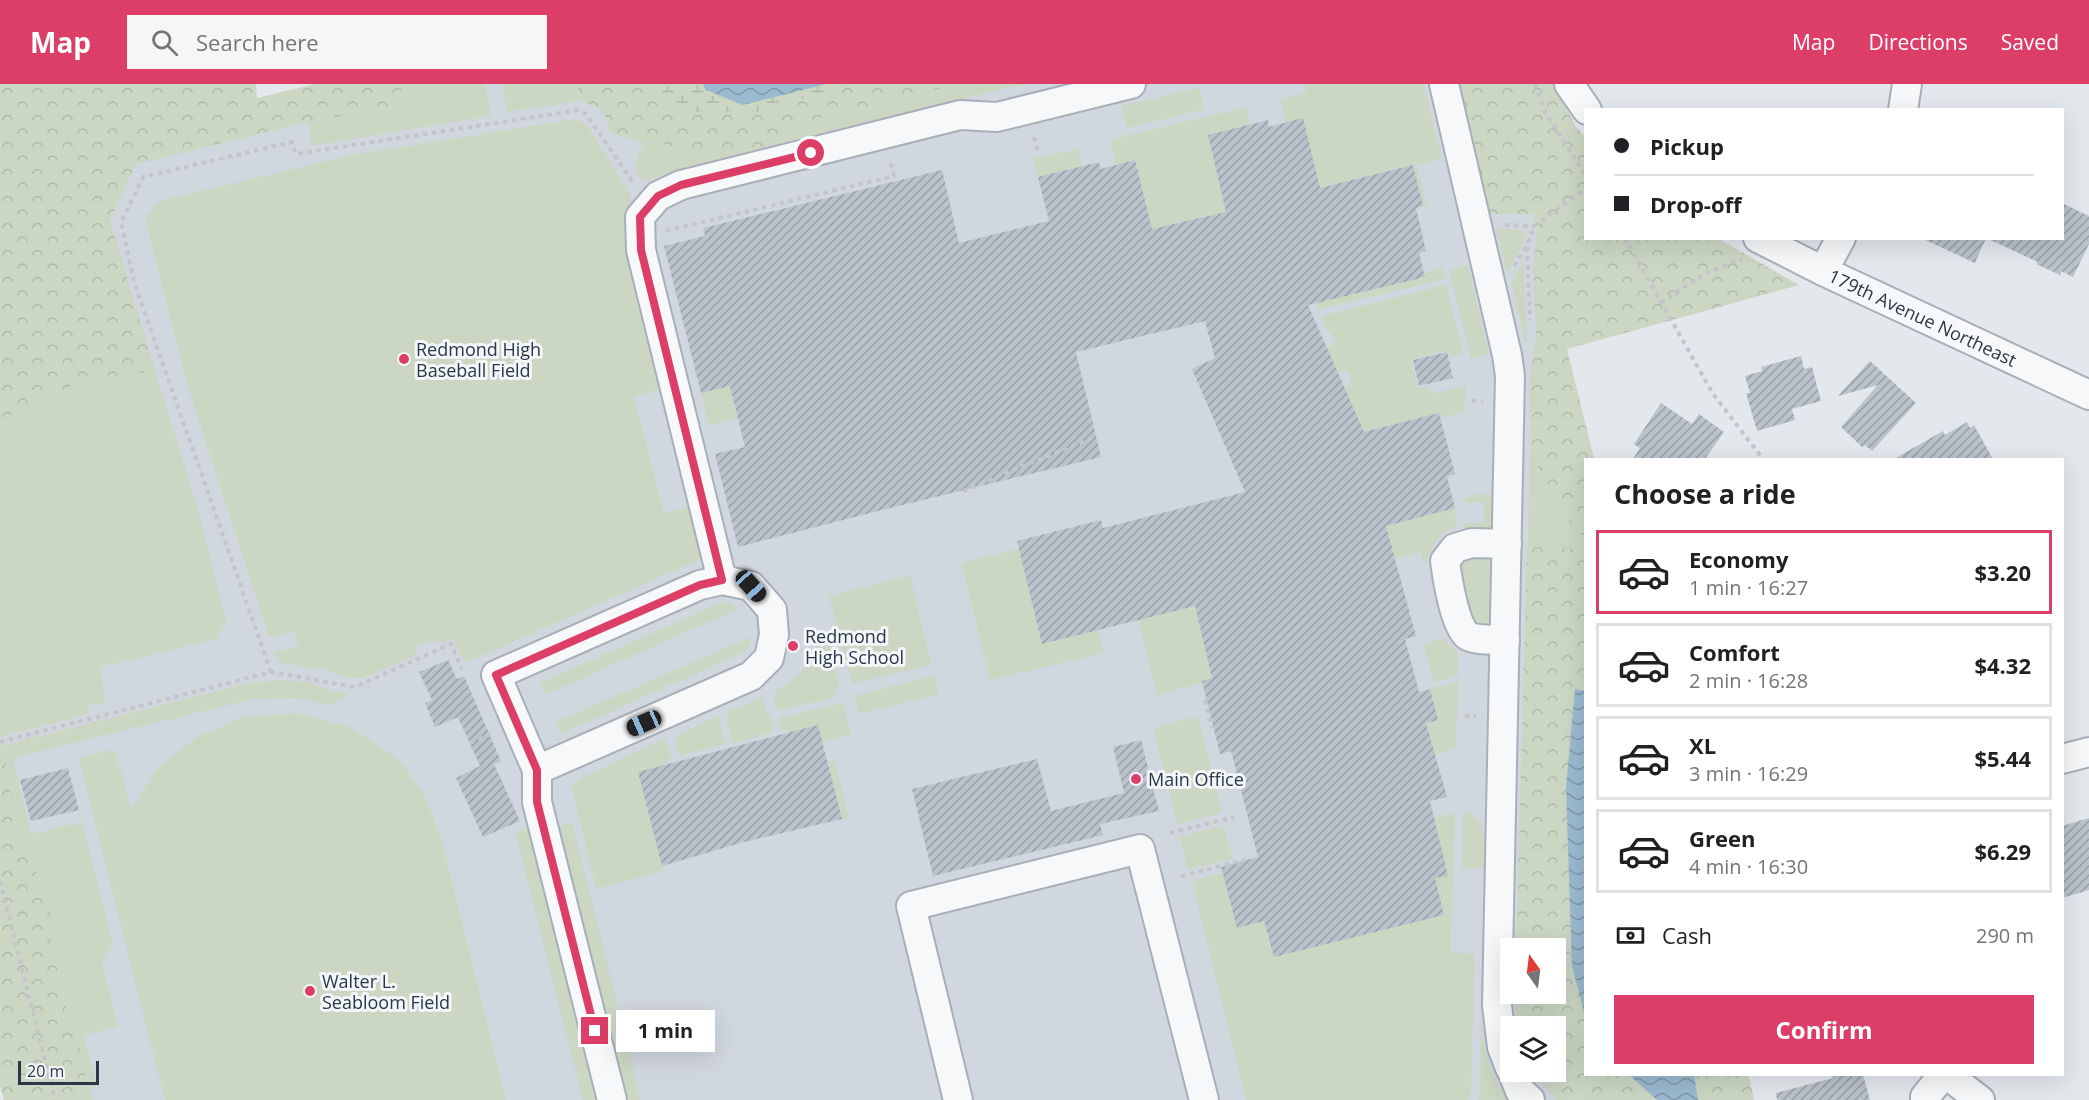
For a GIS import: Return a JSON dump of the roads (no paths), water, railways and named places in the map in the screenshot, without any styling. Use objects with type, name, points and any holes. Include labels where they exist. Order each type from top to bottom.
[{"type":"street","points":[[722,580],[641,250],[640,217],[649,206],[658,196],[681,185],[960,115],[997,117],[1131,84]]},
{"type":"street","points":[[1444,84],[1510,376],[1497,1005],[1500,1030]]},
{"type":"street","points":[[1569,84],[1586,108]]},
{"type":"street","points":[[1903,108],[1907,84]]},
{"type":"street","points":[[1823,271],[1840,240]]},
{"type":"street","name":"179th Avenue Northeast","points":[[1754,247],[1823,271],[2089,396]]},
{"type":"street","points":[[1505,640],[1471,638],[1464,633],[1459,624],[1445,561],[1455,548],[1472,543],[1507,544]]},
{"type":"street","points":[[537,770],[751,676],[769,658],[774,635],[772,610],[751,586],[722,580],[700,585],[496,675],[537,770],[537,802],[612,1100]]},
{"type":"street","points":[[2064,758],[2089,752]]},
{"type":"street","points":[[958,1100],[911,906],[1140,849],[1204,1100]]},
{"type":"street","points":[[1925,1100],[1925,1097],[1943,1076]]},
{"type":"street","points":[[1948,1076],[1978,1099]]},
{"type":"street","points":[[1516,1082],[1520,1091],[1530,1100]]},
{"type":"water","points":[[703,84],[826,84],[743,105],[706,90]]},
{"type":"water","points":[[1575,689],[1584,691],[1584,1012],[1572,966],[1566,788]]},
{"type":"water","points":[[1630,1076],[1694,1076],[1698,1100],[1657,1100]]},
{"type":"place","name":"Redmond High Baseball Field","points":[[404,359]]},
{"type":"place","name":"Redmond High School","points":[[793,646]]},
{"type":"place","name":"Main Office","points":[[1136,779]]},
{"type":"place","name":"Walter L. Seabloom Field","points":[[310,991]]}]
